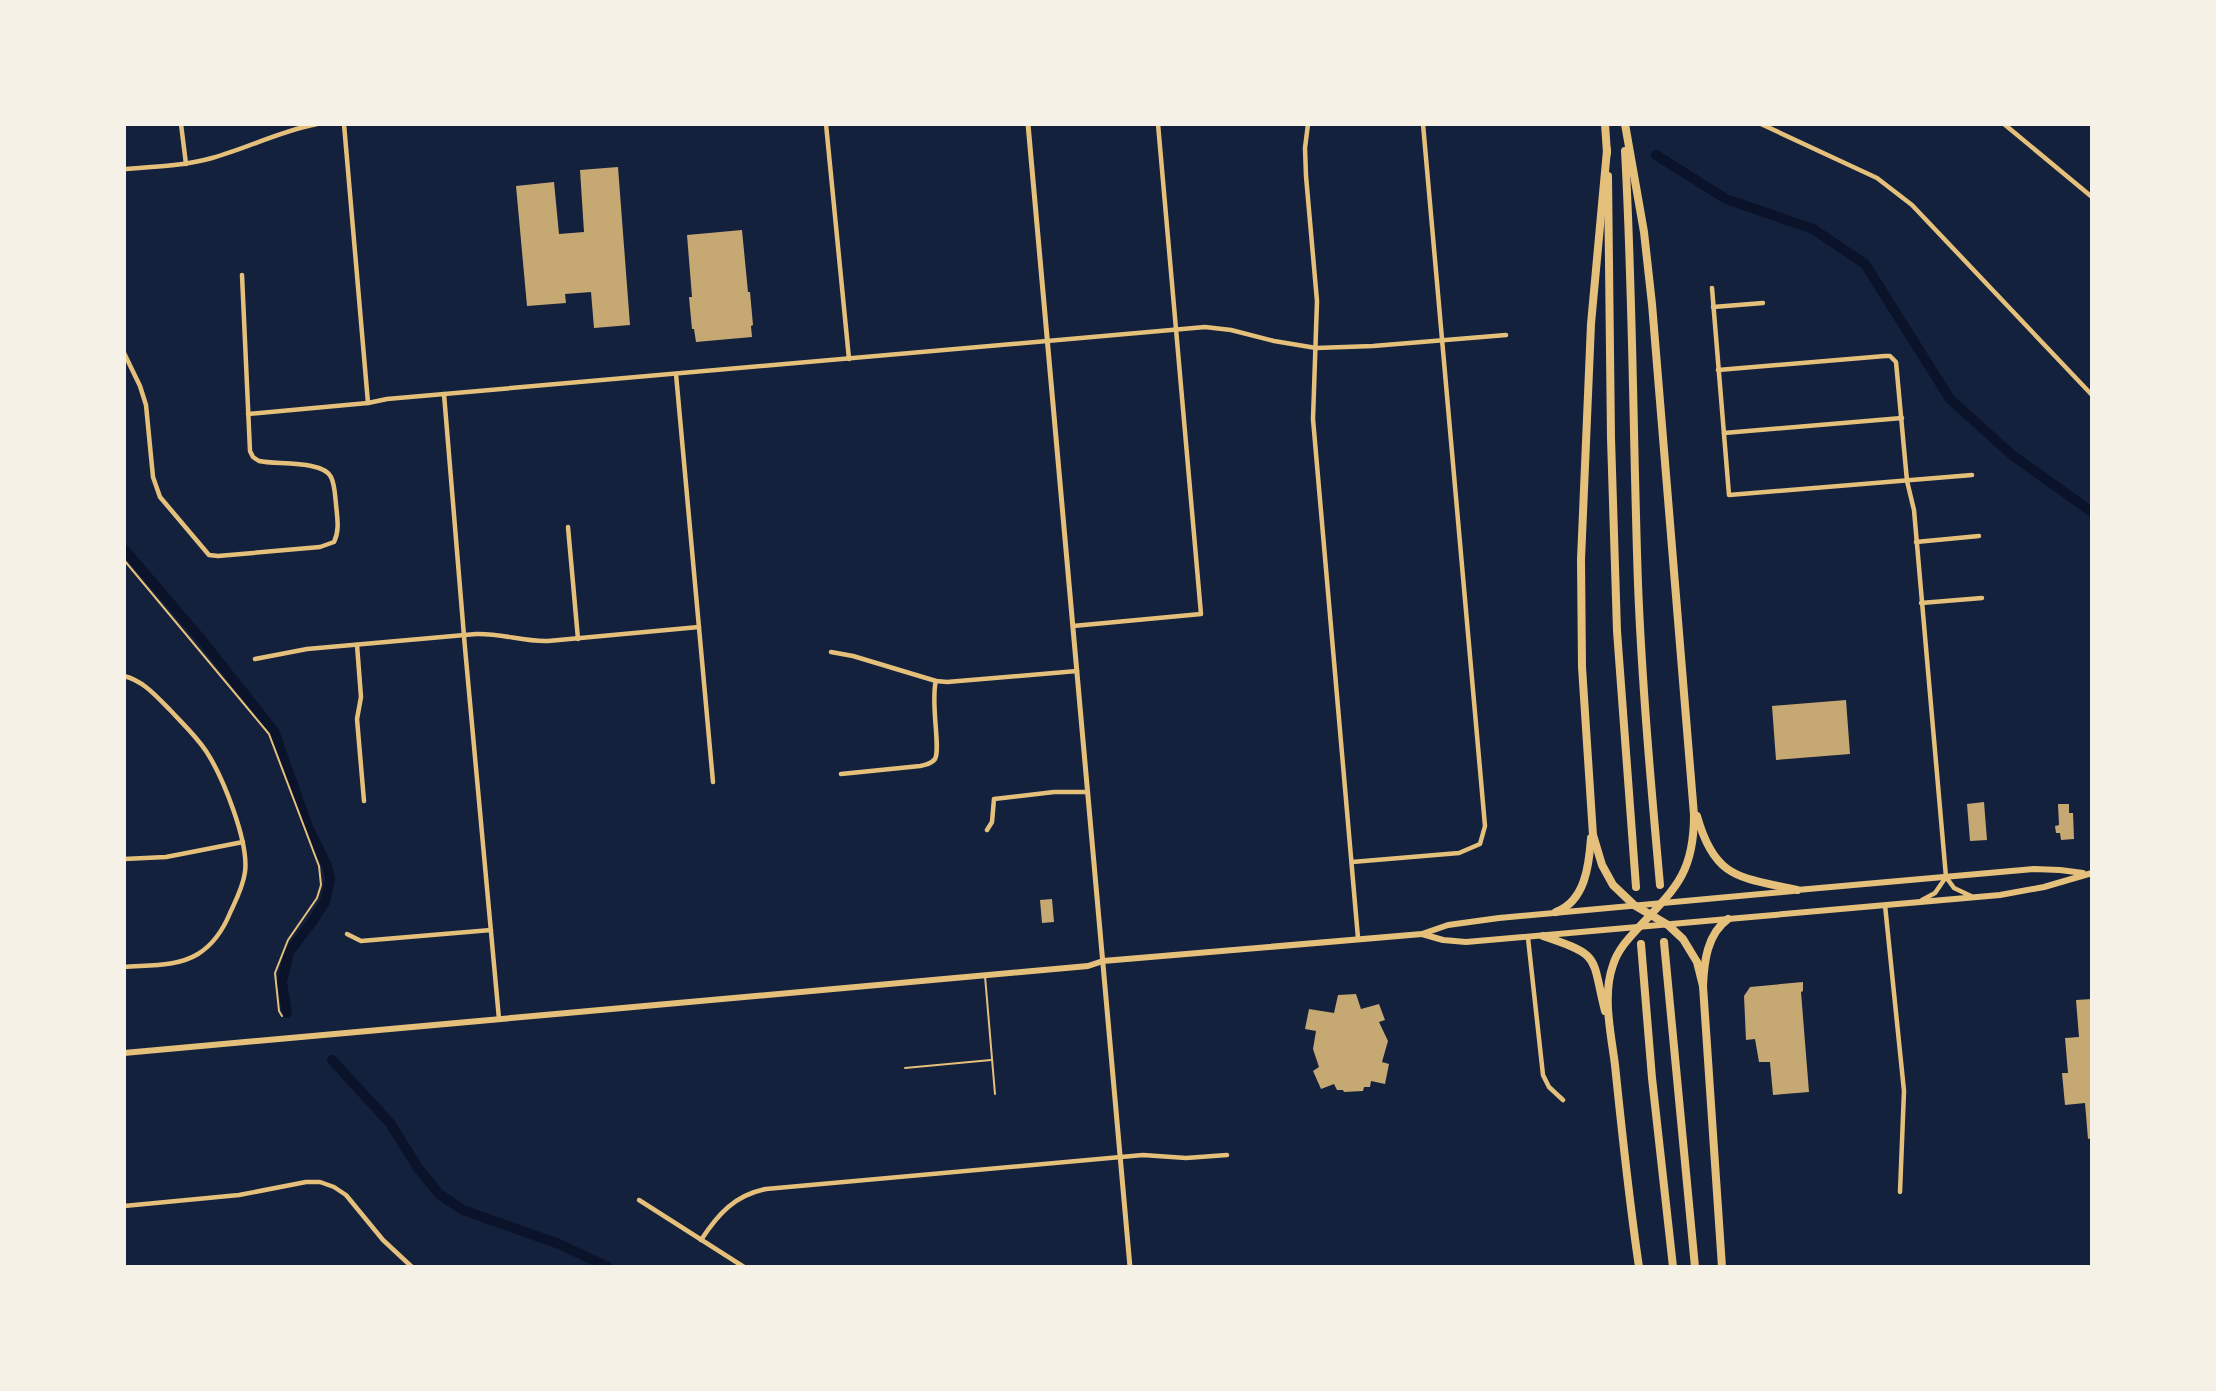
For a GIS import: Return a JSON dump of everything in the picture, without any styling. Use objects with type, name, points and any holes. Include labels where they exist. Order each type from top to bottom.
[{"type":"highway","points":[[1605,124],[1617,631],[1636,887]]},
{"type":"highway","points":[[1624,124],[1644,232],[1653,303],[1693,799],[1693,842],[1689,861],[1680,880],[1622,947],[1610,974],[1608,993],[1611,1031],[1640,1267]]},
{"type":"highway","points":[[1624,124],[1630,236],[1641,642],[1660,885]]},
{"type":"highway","points":[[1607,149],[1590,337],[1581,549],[1582,654],[1592,825],[1598,855],[1618,891],[1634,905],[1668,925],[1683,939],[1701,974],[1722,1267]]},
{"type":"highway","points":[[1693,799],[1704,837],[1713,856],[1723,867],[1737,876],[1797,890]]},
{"type":"highway","points":[[1556,912],[1569,906],[1579,892],[1588,864],[1592,825]]},
{"type":"highway","points":[[1703,986],[1712,937],[1728,919]]},
{"type":"highway","points":[[1543,936],[1575,947],[1593,962],[1611,1031]]},
{"type":"highway","points":[[1664,942],[1695,1267]]},
{"type":"highway","points":[[1641,944],[1652,1077],[1673,1267]]},
{"type":"main road","points":[[124,1053],[1088,966],[1103,961],[1422,933],[1457,923],[1556,912],[2034,869],[2089,873]]},
{"type":"main road","points":[[1422,933],[1443,940],[1466,942],[1528,938],[1980,897],[2033,889],[2089,873]]},
{"type":"street","points":[[181,124],[186,164]]},
{"type":"street","points":[[124,169],[186,164],[211,158],[281,132],[317,124]]},
{"type":"street","points":[[344,124],[368,403]]},
{"type":"street","points":[[827,124],[849,359]]},
{"type":"street","points":[[1028,124],[1130,1267]]},
{"type":"street","points":[[1308,124],[1305,148],[1317,286],[1313,419],[1358,938]]},
{"type":"street","points":[[1352,862],[1459,853],[1480,844],[1485,826],[1423,124]]},
{"type":"street","points":[[1761,124],[1877,177],[1912,205],[2092,395]]},
{"type":"street","points":[[2004,124],[2092,197]]},
{"type":"street","points":[[1073,626],[1201,614],[1158,125]]},
{"type":"street","points":[[125,356],[146,405],[155,487],[160,497],[209,555],[320,547],[334,542],[337,536],[334,484],[329,473],[317,467],[266,463],[253,457],[249,443],[242,275]]},
{"type":"street","points":[[1712,289],[1729,495],[1972,475]]},
{"type":"street","points":[[1713,307],[1763,303]]},
{"type":"street","points":[[248,414],[444,394],[1205,327],[1316,348],[1506,335]]},
{"type":"street","points":[[1718,370],[1885,356],[1894,358],[1897,366],[1907,481],[1914,510],[1946,877],[1935,893],[1913,903]]},
{"type":"street","points":[[676,374],[713,782]]},
{"type":"street","points":[[444,394],[499,1019]]},
{"type":"street","points":[[1724,433],[1902,418]]},
{"type":"street","points":[[568,527],[578,639]]},
{"type":"street","points":[[1916,542],[1979,537]]},
{"type":"street","points":[[1921,603],[1982,598]]},
{"type":"street","points":[[255,659],[307,649],[464,636],[500,634],[534,641],[699,627]]},
{"type":"street","points":[[357,645],[361,697],[357,719],[364,801]]},
{"type":"street","points":[[831,652],[936,681],[957,682],[1077,671]]},
{"type":"street","points":[[124,676],[143,684],[192,733],[208,754],[238,822],[243,842],[245,871],[243,883],[228,918],[215,940],[197,955],[182,961],[124,967]]},
{"type":"street","points":[[841,774],[920,766],[932,762],[937,754],[933,703],[936,681]]},
{"type":"street","points":[[987,830],[992,822],[994,799],[1054,792],[1087,792]]},
{"type":"street","points":[[124,859],[158,858],[243,842]]},
{"type":"street","points":[[1946,877],[1960,891],[1980,897]]},
{"type":"street","points":[[1885,905],[1904,1091],[1900,1192]]},
{"type":"street","points":[[347,934],[361,941],[491,930]]},
{"type":"street","points":[[1528,938],[1543,1075],[1553,1092],[1563,1100]]},
{"type":"street","points":[[701,1240],[725,1209],[740,1198],[757,1191],[1155,1154],[1186,1158],[1227,1155]]},
{"type":"street","points":[[124,1206],[239,1195],[299,1183],[320,1182],[346,1195],[383,1240],[412,1267]]},
{"type":"street","points":[[639,1200],[744,1267]]},
{"type":"lane","points":[[985,975],[995,1094]]},
{"type":"lane","points":[[905,1068],[992,1060]]},
{"type":"path","points":[[124,560],[269,734],[318,866],[321,885],[317,898],[288,940],[275,973],[279,1011],[282,1016]]},
{"type":"building","points":[[618,167],[630,325],[594,328],[591,292],[565,294],[566,303],[527,306],[516,186],[554,182],[559,234],[584,232],[580,170]]},
{"type":"building","points":[[742,230],[750,292],[752,337],[696,342],[689,297],[692,297],[687,235]]},
{"type":"building","points":[[1846,700],[1850,754],[1776,760],[1772,706]]},
{"type":"building","points":[[1984,802],[1987,840],[1970,841],[1967,804]]},
{"type":"building","points":[[2058,804],[2069,804],[2069,813],[2073,813],[2074,839],[2061,840],[2060,833],[2056,833],[2055,826],[2059,825]]},
{"type":"building","points":[[1052,899],[1054,922],[1042,923],[1040,900]]},
{"type":"building","points":[[1803,982],[1801,992],[1809,1092],[1773,1095],[1770,1062],[1759,1062],[1755,1039],[1746,1040],[1744,996],[1750,987]]},
{"type":"building","points":[[1356,994],[1361,1009],[1379,1004],[1385,1020],[1379,1022],[1388,1041],[1382,1062],[1389,1064],[1385,1084],[1371,1081],[1370,1087],[1364,1087],[1363,1091],[1344,1092],[1337,1090],[1334,1084],[1321,1089],[1313,1071],[1319,1067],[1313,1049],[1316,1031],[1305,1029],[1309,1009],[1334,1013],[1338,995]]},
{"type":"building","points":[[2092,999],[2092,1138],[2088,1139],[2085,1103],[2065,1105],[2062,1073],[2068,1073],[2065,1038],[2079,1037],[2076,1000]]},
{"type":"waterway","points":[[1656,155],[1726,199],[1813,229],[1865,264],[1950,399],[2012,455],[2092,512]]},
{"type":"waterway","points":[[124,549],[201,639],[274,731],[308,827],[327,866],[330,878],[325,902],[289,952],[282,982],[287,1013]]},
{"type":"waterway","points":[[332,1060],[390,1123],[418,1168],[439,1194],[463,1210],[559,1244],[608,1267]]}]
